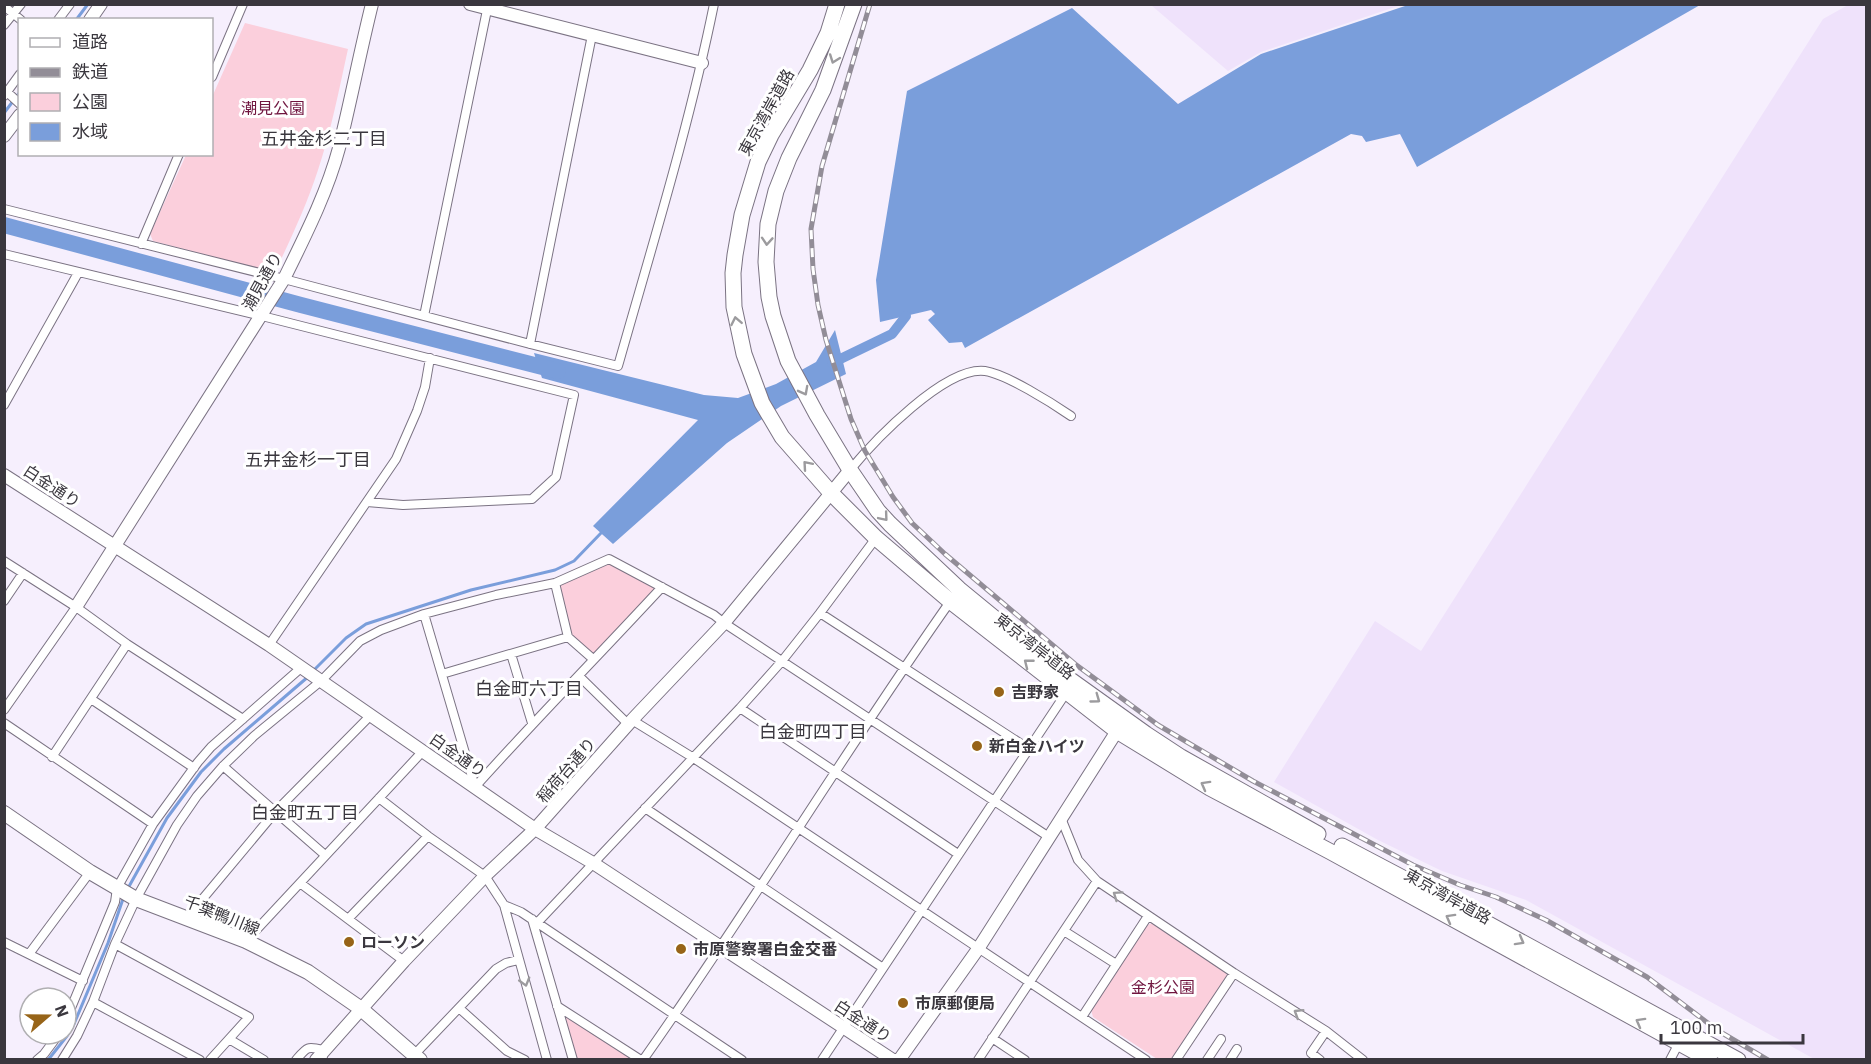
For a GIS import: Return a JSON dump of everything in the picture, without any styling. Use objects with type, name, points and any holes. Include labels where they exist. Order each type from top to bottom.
[{"type":"highway","name":"東京湾岸道路","points":[[837,4],[828,33],[810,70],[771,135],[758,162],[742,215],[735,255],[732,289],[736,323],[762,403],[782,437],[831,493],[876,538],[1065,676],[1181,757],[1333,842],[1738,1059]]},
{"type":"highway","name":"東京湾岸道路","points":[[854,4],[823,90],[789,158],[776,190],[768,224],[766,262],[773,316],[789,361],[820,421],[850,470],[890,524],[955,595],[1066,693],[1117,731],[1192,778],[1710,1059]]},
{"type":"main road","name":"千葉鴨川線","points":[[4,813],[90,872],[136,899],[246,941],[308,972],[360,1008],[417,1057]]},
{"type":"street","points":[[4,25],[21,4]]},
{"type":"street","points":[[60,18],[70,4]]},
{"type":"street","points":[[91,18],[101,4]]},
{"type":"street","points":[[213,75],[243,4]]},
{"type":"street","name":"潮見通り","points":[[76,607],[284,279],[311,223],[339,148],[372,4]]},
{"type":"street","points":[[470,4],[702,63]]},
{"type":"street","points":[[4,209],[618,366],[702,63],[714,4]]},
{"type":"street","points":[[4,6],[19,18]]},
{"type":"street","points":[[424,316],[488,7]]},
{"type":"street","points":[[530,344],[592,35]]},
{"type":"street","points":[[6,94],[18,77]]},
{"type":"street","points":[[4,136],[18,118]]},
{"type":"street","points":[[141,244],[178,156]]},
{"type":"street","points":[[4,254],[574,395],[556,477],[532,499],[403,505],[367,502]]},
{"type":"street","points":[[4,405],[7,395],[78,273]]},
{"type":"street","points":[[269,645],[396,459],[410,430],[425,387],[430,358]]},
{"type":"street","points":[[850,470],[866,451],[908,411],[938,387],[974,371],[993,372],[1071,416]]},
{"type":"street","name":"稲荷台通り","points":[[321,1056],[360,1008],[485,876],[536,829],[630,722],[724,624],[850,470]]},
{"type":"street","name":"白金通り","points":[[4,475],[269,645],[536,829],[593,863],[893,1059]]},
{"type":"street","points":[[534,921],[593,863],[782,661],[876,538]]},
{"type":"street","points":[[66,1058],[93,1002],[136,899],[177,825],[197,796],[223,766],[254,736],[321,681],[360,641],[381,630],[424,614],[496,595],[555,584],[609,559],[714,615],[724,624],[1049,837]]},
{"type":"street","points":[[4,561],[243,719]]},
{"type":"street","points":[[4,601],[23,573]]},
{"type":"street","points":[[555,584],[568,637],[593,659]]},
{"type":"street","points":[[475,787],[532,723],[662,586]]},
{"type":"street","points":[[557,1006],[642,1059],[762,885],[870,719],[955,595]]},
{"type":"street","points":[[4,710],[76,607]]},
{"type":"street","points":[[820,613],[1029,749]]},
{"type":"street","points":[[424,614],[475,787]]},
{"type":"street","points":[[442,674],[568,637]]},
{"type":"street","points":[[52,757],[127,644]]},
{"type":"street","points":[[511,654],[532,723]]},
{"type":"street","points":[[78,992],[115,902],[117,888],[153,824],[211,747],[302,667]]},
{"type":"street","points":[[579,676],[630,722],[692,757],[1146,1059]]},
{"type":"street","points":[[822,1059],[1066,693]]},
{"type":"street","points":[[91,699],[194,768]]},
{"type":"street","points":[[740,708],[958,854]]},
{"type":"street","points":[[190,918],[200,902],[276,811],[371,715]]},
{"type":"street","points":[[4,723],[153,824]]},
{"type":"street","points":[[899,1059],[978,949],[1117,731]]},
{"type":"street","points":[[246,941],[423,751]]},
{"type":"street","points":[[223,766],[325,855]]},
{"type":"street","points":[[379,798],[485,876],[504,905],[547,1059]]},
{"type":"street","points":[[645,808],[883,968]]},
{"type":"street","points":[[1061,818],[1078,861],[1097,881],[1234,973],[1326,1031],[1363,1059]]},
{"type":"street","points":[[349,918],[428,836]]},
{"type":"street","points":[[29,954],[90,872]]},
{"type":"street","points":[[978,1059],[1097,881]]},
{"type":"street","points":[[300,882],[404,961]]},
{"type":"street","points":[[504,905],[521,912],[742,1059]]},
{"type":"street","points":[[1082,1017],[1148,916]]},
{"type":"street","points":[[534,921],[573,1059]]},
{"type":"street","points":[[1064,931],[1116,964]]},
{"type":"street","points":[[116,944],[249,1017],[210,1059]]},
{"type":"street","points":[[6,945],[83,981]]},
{"type":"street","points":[[417,1057],[496,969],[518,960]]},
{"type":"street","points":[[1176,1059],[1234,973]]},
{"type":"street","points":[[93,1002],[200,1059]]},
{"type":"street","points":[[459,1008],[507,1051],[525,1059]]},
{"type":"street","points":[[1320,1059],[1311,1053],[1326,1031]]},
{"type":"street","points":[[992,1038],[1024,1059]]},
{"type":"street","points":[[1207,1059],[1221,1039]]},
{"type":"street","points":[[229,1040],[264,1059]]},
{"type":"street","points":[[1670,1059],[1679,1043]]},
{"type":"street","points":[[37,1059],[50,1046]]},
{"type":"street","points":[[296,1059],[306,1048],[310,1047],[321,1056]]},
{"type":"street","points":[[1230,1059],[1237,1049]]},
{"type":"shaded area","points":[[1151,5],[1401,5],[1261,52],[1228,71]]},
{"type":"shaded area","points":[[1848,5],[1866,5],[1866,1059],[1816,1060],[1526,900],[1442,871],[1378,840],[1274,782],[1375,621],[1421,651],[1823,19]]},
{"type":"green space","name":"潮見公園","points":[[245,23],[348,49],[331,125],[314,183],[277,268],[271,272],[153,241],[150,234],[186,156],[213,156],[213,95]]},
{"type":"green space","points":[[609,559],[662,587],[593,659],[568,637],[555,583]]},
{"type":"green space","name":"金杉公園","points":[[1153,923],[1226,970],[1227,977],[1172,1059],[1157,1059],[1093,1017],[1091,1010],[1147,925]]},
{"type":"green space","points":[[557,1006],[641,1059],[573,1059]]},
{"type":"water","points":[[1408,5],[1700,5],[1417,167],[1400,134],[1366,142],[1362,136],[1351,134],[965,348],[962,342],[949,343],[928,320],[935,314],[931,310],[880,322],[876,280],[907,91],[1072,8],[1178,104],[1261,54]]},
{"type":"water","points":[[835,330],[846,374],[781,406],[727,443],[613,544],[593,526],[698,420],[542,378],[534,353],[704,395],[738,398],[776,384],[816,362]]},
{"type":"waterway","points":[[78,18],[88,4]]},
{"type":"waterway","points":[[4,113],[18,95]]},
{"type":"waterway","points":[[4,225],[558,371]]},
{"type":"waterway","points":[[832,363],[892,334],[906,316]]},
{"type":"waterway","points":[[313,671],[346,638],[366,624],[471,590],[555,570],[574,561],[602,532]]},
{"type":"waterway","points":[[127,890],[167,818],[201,772],[224,749],[309,676]]},
{"type":"waterway","points":[[48,1060],[74,1024],[108,943],[124,896]]},
{"type":"railway","points":[[870,4],[822,166],[811,229],[813,269],[826,340],[851,419],[865,451],[912,523],[945,554],[1075,664],[1158,725],[1253,781],[1413,865],[1496,897],[1546,920],[1647,977],[1717,1030],[1768,1060]]},
{"type":"place","name":"吉野家","points":[[999,692]]},
{"type":"place","name":"新白金ハイツ","points":[[977,746]]},
{"type":"place","name":"ローソン","points":[[349,942]]},
{"type":"place","name":"市原警察署白金交番","points":[[681,949]]},
{"type":"place","name":"市原郵便局","points":[[903,1003]]},
{"type":"district","name":"五井金杉二丁目","points":[[324,139]]},
{"type":"district","name":"五井金杉一丁目","points":[[308,460]]},
{"type":"district","name":"白金町六丁目","points":[[529,689]]},
{"type":"district","name":"白金町四丁目","points":[[813,732]]},
{"type":"district","name":"白金町五丁目","points":[[305,813]]}]
